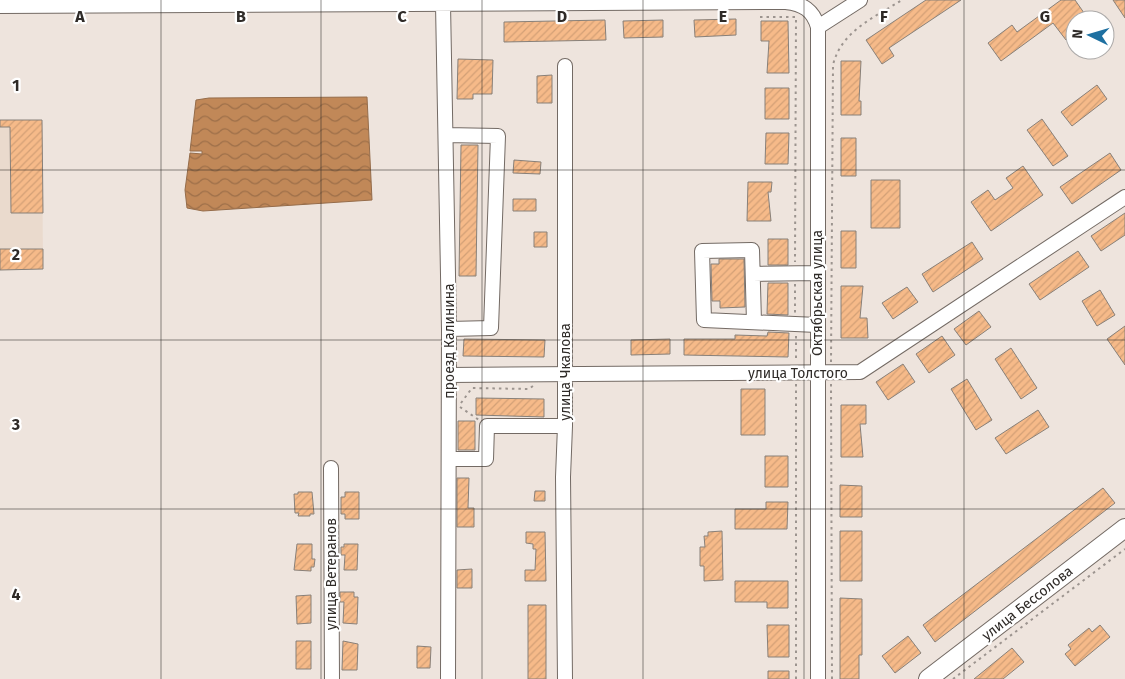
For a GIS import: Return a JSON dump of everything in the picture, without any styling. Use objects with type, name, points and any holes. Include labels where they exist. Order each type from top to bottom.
[{"type":"main road","name":"улица Бессолова","points":[[928,679],[1125,528]]},
{"type":"street","points":[[0,6],[89,3],[443,4],[685,1],[794,3],[812,12],[818,27],[860,0]]},
{"type":"street","name":"проезд Калинина","points":[[443,4],[449,329],[448,679]]},
{"type":"street","name":"Октябрьская улица","points":[[818,27],[818,679]]},
{"type":"street","name":"улица Чкалова","points":[[565,66],[565,426],[562,477],[565,679]]},
{"type":"street","points":[[446,135],[498,136],[491,328],[449,329]]},
{"type":"street","name":"улица Толстого","points":[[449,375],[565,373],[852,374],[864,371],[1125,197]]},
{"type":"street","points":[[754,322],[752,250],[702,251],[704,320],[817,325]]},
{"type":"street","points":[[752,274],[817,273]]},
{"type":"street","points":[[449,459],[486,459],[487,426],[565,426]]},
{"type":"street","name":"улица Ветеранов","points":[[331,468],[332,679]]},
{"type":"path","points":[[832,679],[833,65],[836,51],[845,38],[902,0]]},
{"type":"path","points":[[459,415],[459,406],[472,388],[529,389],[548,374]]},
{"type":"path","points":[[459,406],[487,426]]},
{"type":"path","points":[[953,679],[1125,549]]},
{"type":"shaded area","points":[[0,120],[42,120],[43,269],[0,270]]},
{"type":"water","points":[[367,97],[372,200],[203,211],[187,208],[185,190],[190,153],[202,154],[202,151],[190,151],[196,100],[209,98]]},
{"type":"building","points":[[926,0],[961,0],[889,48],[894,56],[882,64],[866,40]]},
{"type":"building","points":[[1061,0],[1075,0],[1082,10],[1065,10],[1065,39],[1053,23],[1001,61],[988,43],[1012,25],[1017,32]]},
{"type":"building","points":[[1113,0],[1125,0],[1125,18]]},
{"type":"building","points":[[736,19],[736,35],[695,37],[694,20]]},
{"type":"building","points":[[605,20],[606,40],[504,42],[504,22]]},
{"type":"building","points":[[663,20],[663,37],[624,38],[623,21]]},
{"type":"building","points":[[761,21],[788,21],[789,73],[767,73],[769,41],[761,41]]},
{"type":"building","points":[[458,59],[493,60],[492,94],[473,94],[473,99],[457,99]]},
{"type":"building","points":[[841,61],[861,61],[859,101],[861,101],[861,115],[841,115]]},
{"type":"building","points":[[552,75],[552,103],[537,103],[537,76]]},
{"type":"building","points":[[1097,85],[1107,99],[1072,126],[1061,112]]},
{"type":"building","points":[[765,88],[789,88],[789,119],[765,119]]},
{"type":"building","points":[[1042,119],[1068,156],[1053,166],[1027,130]]},
{"type":"building","points":[[0,120],[42,120],[43,213],[11,213],[10,127],[0,127]]},
{"type":"building","points":[[766,133],[789,133],[788,164],[765,164]]},
{"type":"building","points":[[841,138],[856,138],[856,176],[841,176]]},
{"type":"building","points":[[461,145],[478,145],[476,276],[459,276]]},
{"type":"building","points":[[1110,153],[1121,170],[1072,204],[1060,187]]},
{"type":"building","points":[[514,160],[541,162],[540,174],[513,173]]},
{"type":"building","points":[[1023,166],[1043,195],[991,231],[971,202],[988,190],[995,200],[1013,188],[1006,178]]},
{"type":"building","points":[[871,180],[900,180],[900,228],[871,228]]},
{"type":"building","points":[[748,182],[772,182],[771,192],[768,192],[771,221],[747,221]]},
{"type":"building","points":[[513,199],[536,199],[536,211],[513,211]]},
{"type":"building","points":[[1125,213],[1125,235],[1101,251],[1091,236]]},
{"type":"building","points":[[841,231],[856,231],[856,268],[841,268]]},
{"type":"building","points":[[534,232],[547,232],[547,247],[534,247]]},
{"type":"building","points":[[768,239],[788,239],[788,265],[768,265]]},
{"type":"building","points":[[972,242],[983,259],[933,292],[922,274]]},
{"type":"building","points":[[0,249],[43,249],[43,269],[0,270]]},
{"type":"building","points":[[1078,251],[1089,267],[1040,300],[1029,284]]},
{"type":"building","points":[[719,259],[744,259],[745,307],[720,308],[720,301],[712,301],[711,264],[719,264]]},
{"type":"building","points":[[768,283],[788,283],[788,315],[767,314]]},
{"type":"building","points":[[841,286],[863,286],[860,318],[867,318],[868,338],[841,338]]},
{"type":"building","points":[[907,287],[918,302],[893,319],[882,303]]},
{"type":"building","points":[[1100,290],[1115,315],[1097,326],[1082,301]]},
{"type":"building","points":[[979,311],[991,327],[966,345],[954,329]]},
{"type":"building","points":[[1125,326],[1125,365],[1107,339]]},
{"type":"building","points":[[768,332],[789,333],[788,357],[684,355],[684,339],[735,339],[735,335],[767,336]]},
{"type":"building","points":[[942,336],[955,355],[929,373],[916,354]]},
{"type":"building","points":[[464,339],[545,340],[544,357],[463,356]]},
{"type":"building","points":[[670,339],[670,354],[631,355],[631,340]]},
{"type":"building","points":[[1011,348],[1037,388],[1021,399],[995,359]]},
{"type":"building","points":[[903,364],[915,382],[888,400],[876,382]]},
{"type":"building","points":[[967,379],[992,420],[976,430],[951,389]]},
{"type":"building","points":[[741,389],[765,389],[765,435],[741,435]]},
{"type":"building","points":[[476,398],[544,399],[544,417],[476,415]]},
{"type":"building","points":[[841,405],[866,405],[866,424],[860,424],[863,457],[841,457]]},
{"type":"building","points":[[1038,410],[1049,427],[1006,454],[995,438]]},
{"type":"building","points":[[458,421],[475,421],[475,450],[458,450]]},
{"type":"building","points":[[765,456],[788,456],[788,487],[765,487]]},
{"type":"building","points":[[457,478],[469,478],[468,508],[474,508],[474,527],[457,527]]},
{"type":"building","points":[[840,485],[862,486],[862,517],[840,517]]},
{"type":"building","points":[[1103,488],[1115,503],[935,642],[923,625]]},
{"type":"building","points":[[535,491],[545,491],[545,501],[534,501]]},
{"type":"building","points":[[298,492],[312,492],[314,514],[298,516],[299,513],[295,513],[294,494],[298,494]]},
{"type":"building","points":[[345,492],[359,492],[359,519],[345,519],[345,514],[341,514],[341,497],[345,497]]},
{"type":"building","points":[[766,502],[788,502],[787,529],[735,529],[735,509],[766,509]]},
{"type":"building","points":[[722,531],[723,580],[704,581],[704,566],[700,566],[700,547],[705,547],[704,536],[708,536],[708,532]]},
{"type":"building","points":[[840,531],[862,531],[862,581],[840,581]]},
{"type":"building","points":[[526,532],[545,532],[546,581],[525,581],[525,570],[535,570],[536,549],[533,549],[533,544],[526,543]]},
{"type":"building","points":[[297,544],[312,544],[312,559],[315,559],[314,567],[311,567],[311,571],[294,570]]},
{"type":"building","points":[[344,544],[358,544],[357,570],[344,570],[345,555],[341,555],[341,547],[344,547]]},
{"type":"building","points":[[472,569],[472,588],[457,588],[457,570]]},
{"type":"building","points":[[735,581],[788,581],[788,608],[767,608],[767,602],[735,602]]},
{"type":"building","points":[[340,592],[354,592],[354,597],[358,597],[357,624],[343,623],[344,602],[340,602]]},
{"type":"building","points":[[311,595],[311,623],[297,624],[296,596]]},
{"type":"building","points":[[840,598],[862,599],[862,655],[859,655],[859,679],[840,679]]},
{"type":"building","points":[[528,605],[546,605],[546,679],[528,679]]},
{"type":"building","points":[[767,625],[789,625],[789,657],[768,657]]},
{"type":"building","points":[[1100,625],[1110,637],[1075,666],[1065,654],[1071,649],[1068,645],[1089,628],[1092,632]]},
{"type":"building","points":[[908,636],[921,653],[895,673],[882,656]]},
{"type":"building","points":[[296,641],[311,641],[311,669],[296,669]]},
{"type":"building","points":[[343,641],[358,644],[357,670],[342,670]]},
{"type":"building","points":[[417,646],[431,647],[430,668],[417,668]]},
{"type":"building","points":[[1012,648],[1024,662],[1003,679],[974,679]]},
{"type":"building","points":[[768,671],[789,671],[789,679],[768,679]]}]
